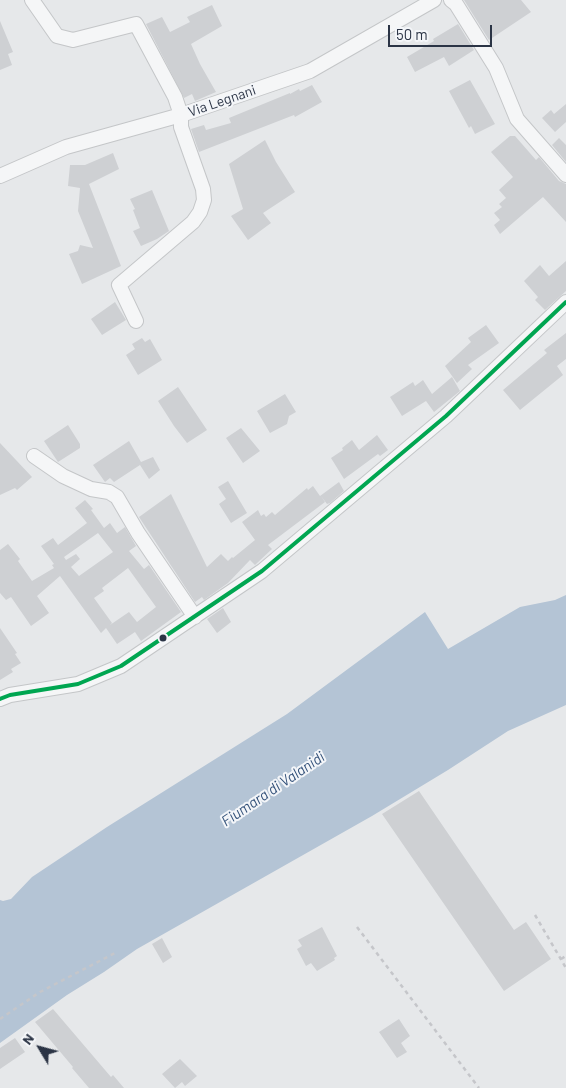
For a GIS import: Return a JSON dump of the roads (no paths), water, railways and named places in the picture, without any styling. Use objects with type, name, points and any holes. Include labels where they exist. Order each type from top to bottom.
[{"type":"street","points":[[32,0],[57,36],[73,40],[136,24],[167,79],[181,115],[181,127],[203,189],[204,200],[200,212],[193,222],[119,285],[136,321]]},
{"type":"street","name":"Via Legnani","points":[[0,176],[66,147],[181,115],[310,71],[434,0]]},
{"type":"street","points":[[451,0],[456,4],[496,68],[516,119],[566,175]]},
{"type":"street","points":[[0,699],[10,695],[78,684],[121,666],[262,571],[431,428],[566,302]]},
{"type":"street","points":[[34,456],[63,476],[91,489],[109,492],[117,497],[138,533],[195,616]]},
{"type":"water","name":"Fiumara di Valanidi","points":[[566,595],[566,705],[508,731],[372,816],[137,949],[67,995],[0,1043],[0,900],[11,899],[32,877],[107,827],[287,714],[425,612],[448,649],[520,607],[555,600]]}]
